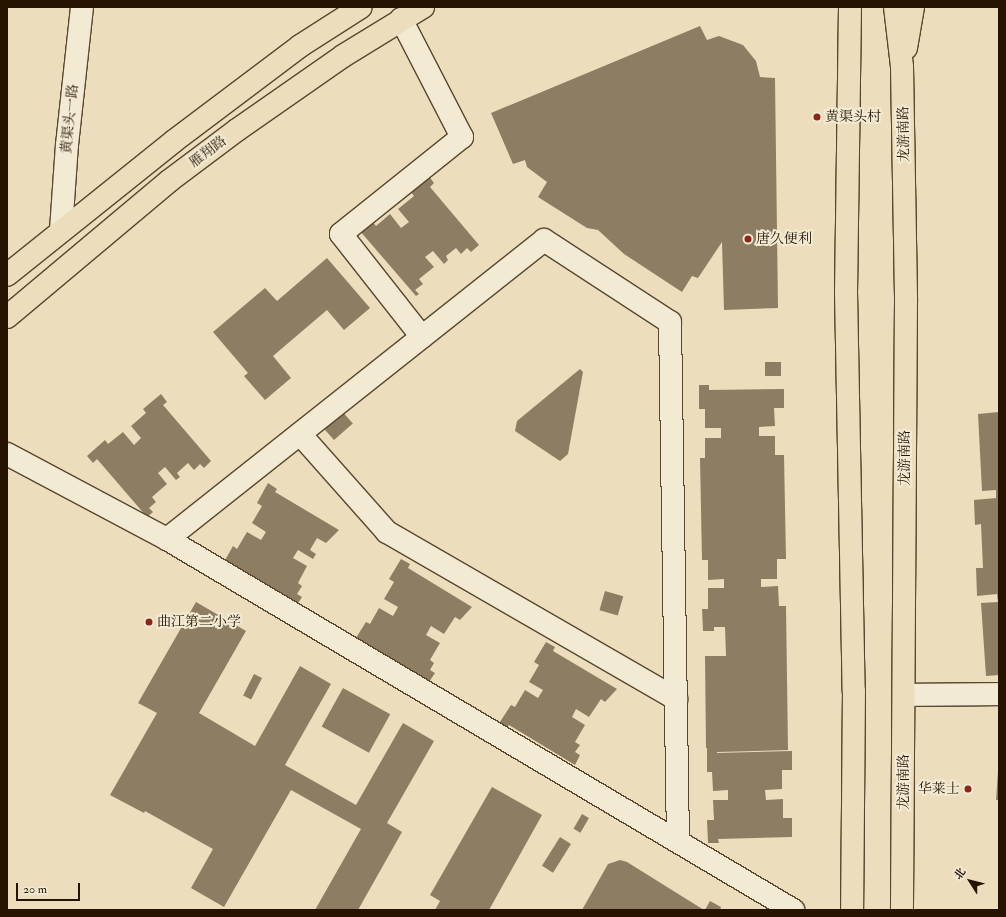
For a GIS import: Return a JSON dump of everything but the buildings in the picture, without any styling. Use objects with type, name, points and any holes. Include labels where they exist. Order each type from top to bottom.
[{"type":"main road","name":"雁翔路","points":[[7,276],[61,230],[300,46],[361,7]]},
{"type":"main road","name":"雁翔路","points":[[7,317],[175,177],[289,91],[423,7]]},
{"type":"main road","points":[[850,7],[846,292],[854,691],[852,910]]},
{"type":"main road","name":"龙游南路","points":[[895,7],[902,67],[906,301],[902,910]]},
{"type":"main road","points":[[902,67],[913,7]]},
{"type":"street","name":"黄渠头一路","points":[[61,230],[67,145],[82,7]]},
{"type":"street","points":[[402,19],[462,137],[341,234],[422,337]]},
{"type":"street","points":[[167,539],[544,240],[670,322],[678,841]]},
{"type":"street","points":[[300,434],[387,532],[676,699]]},
{"type":"street","points":[[7,454],[167,539],[793,910]]},
{"type":"street","points":[[904,695],[999,694]]},
{"type":"place","name":"黄渠头村","points":[[817,117]]},
{"type":"place","name":"唐久便利","points":[[748,239]]},
{"type":"place","name":"曲江第二小学","points":[[149,622]]},
{"type":"place","name":"华莱士","points":[[968,789]]}]
